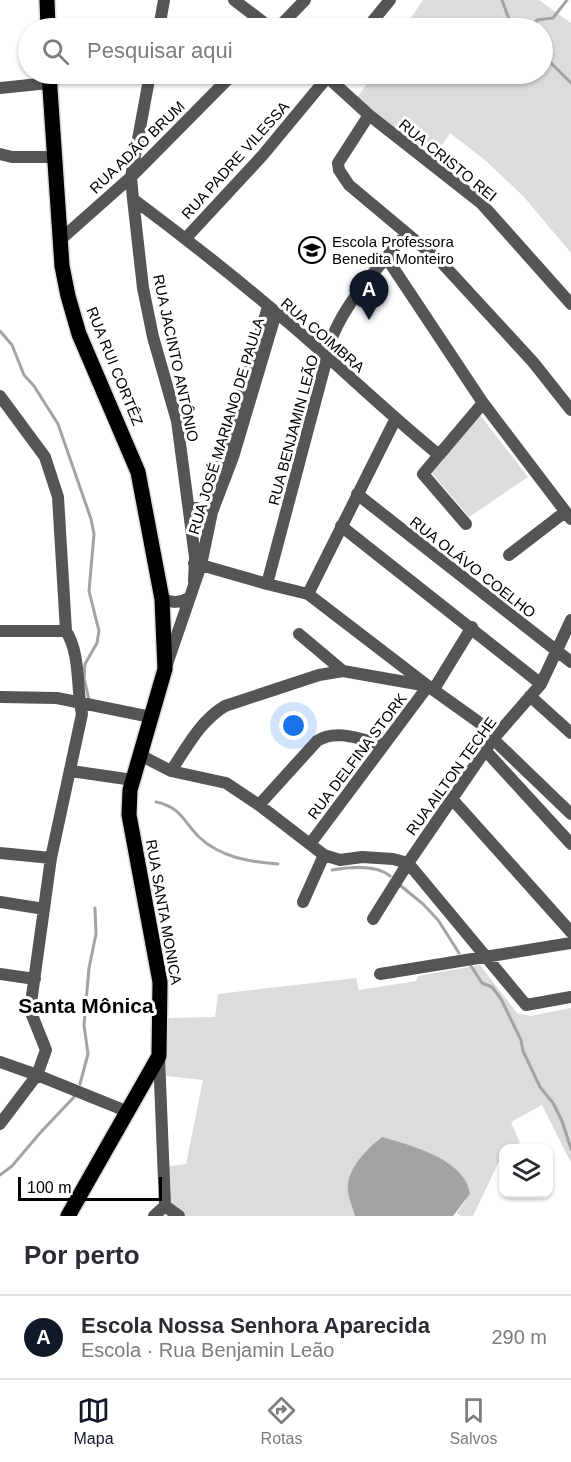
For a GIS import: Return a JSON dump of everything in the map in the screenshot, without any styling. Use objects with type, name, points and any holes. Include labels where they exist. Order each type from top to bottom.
[{"type":"main road","points":[[47,0],[48,18]]},
{"type":"main road","name":"RUA RUI CORTÊZ","points":[[49,84],[60,240],[66,286],[79,334],[138,472],[162,599],[165,669]]},
{"type":"main road","name":"RUA SANTA MONICA","points":[[159,1056],[160,982],[129,815],[130,790],[165,669]]},
{"type":"main road","points":[[68,1216],[159,1056]]},
{"type":"street","points":[[161,18],[164,0]]},
{"type":"street","points":[[288,18],[305,0]]},
{"type":"street","points":[[375,18],[390,0]]},
{"type":"street","points":[[238,1],[259,18]]},
{"type":"street","points":[[0,88],[20,84]]},
{"type":"street","name":"RUA JACINTO ANTÔNIO","points":[[148,84],[131,177],[133,199],[143,288],[153,337],[177,421],[197,562],[194,582]]},
{"type":"street","name":"RUA ADÃO BRUM","points":[[60,240],[131,177],[223,84]]},
{"type":"street","name":"RUA PADRE VILESSA","points":[[186,238],[262,156],[320,84]]},
{"type":"street","name":"RUA CRISTO REI","points":[[336,84],[369,115],[481,203],[571,304]]},
{"type":"street","points":[[369,115],[338,163],[339,170],[349,185],[441,262],[533,362],[571,410]]},
{"type":"street","points":[[0,154],[12,157],[55,157]]},
{"type":"street","name":"RUA COIMBRA","points":[[133,199],[186,238],[328,358],[395,420],[439,455]]},
{"type":"street","name":"RUA BENJAMIN LEÃO","points":[[267,584],[333,335],[351,300],[406,234]]},
{"type":"street","points":[[386,257],[483,403],[568,516],[509,555]]},
{"type":"street","name":"RUA JOSÉ MARIANO DE PAULA","points":[[197,562],[209,510],[229,456],[272,310]]},
{"type":"street","points":[[0,396],[45,457],[58,497],[66,631],[73,643],[82,714],[72,771],[51,858],[30,1010],[46,1050],[37,1075],[0,1124]]},
{"type":"street","points":[[466,524],[423,474],[483,403]]},
{"type":"street","points":[[308,594],[395,420]]},
{"type":"street","name":"RUA OLÁVO COELHO","points":[[357,494],[571,662]]},
{"type":"street","points":[[189,506],[209,510]]},
{"type":"street","points":[[341,526],[542,684]]},
{"type":"street","points":[[197,562],[308,594],[484,726],[493,739],[571,814]]},
{"type":"street","name":"RUA SANTA MONICA","points":[[165,669],[194,582]]},
{"type":"street","points":[[162,599],[171,603],[189,598]]},
{"type":"street","name":"RUA AILTON TECHE","points":[[373,919],[408,862],[485,750],[542,684],[571,620]]},
{"type":"street","name":"RUA DELFINA STORK","points":[[310,844],[384,745],[431,687],[472,627]]},
{"type":"street","points":[[0,631],[66,631]]},
{"type":"street","points":[[299,634],[344,671]]},
{"type":"street","points":[[171,771],[200,725],[211,714],[225,706],[319,675],[344,671],[431,687]]},
{"type":"street","points":[[530,696],[571,733]]},
{"type":"street","points":[[0,697],[57,698],[151,717]]},
{"type":"street","points":[[259,805],[323,737],[337,735],[384,745]]},
{"type":"street","points":[[485,750],[571,844]]},
{"type":"street","points":[[140,755],[171,771],[226,783],[259,805],[324,855],[340,860],[362,857],[408,862],[526,1005],[571,997]]},
{"type":"street","points":[[72,771],[133,780]]},
{"type":"street","points":[[452,799],[571,932]]},
{"type":"street","points":[[0,853],[51,858]]},
{"type":"street","points":[[303,902],[324,855]]},
{"type":"street","points":[[0,902],[44,909]]},
{"type":"street","points":[[380,974],[571,943]]},
{"type":"street","points":[[0,974],[34,979]]},
{"type":"street","points":[[159,1056],[165,1206]]},
{"type":"street","points":[[0,1062],[126,1111]]},
{"type":"street","points":[[154,1216],[165,1206]]},
{"type":"street","points":[[165,1206],[179,1216]]},
{"type":"shaded area","points":[[423,0],[539,0],[571,23],[571,253],[524,197],[485,160],[450,133],[433,159],[357,98],[366,84],[553,84],[553,18],[411,18]]},
{"type":"shaded area","points":[[480,415],[528,477],[469,517],[431,472]]},
{"type":"shaded area","points":[[480,965],[517,1013],[530,1016],[571,1008],[571,1163],[542,1105],[511,1122],[520,1143],[499,1144],[499,1161],[473,1216],[461,1216],[457,1213],[470,1194],[382,1138],[370,1148],[350,1178],[348,1193],[355,1216],[165,1216],[168,1214],[164,1167],[186,1164],[203,1080],[166,1076],[164,1033],[166,1018],[215,1017],[218,994],[356,978],[359,990],[416,981],[418,976]]},
{"type":"shaded area","points":[[382,1137],[435,1155],[458,1171],[466,1182],[470,1194],[453,1216],[355,1216],[348,1191],[350,1176],[361,1157]]},
{"type":"waterway","points":[[502,0],[509,18]]},
{"type":"waterway","points":[[553,18],[567,0]]},
{"type":"waterway","points":[[553,65],[571,83]]},
{"type":"waterway","points":[[0,331],[12,345],[24,375],[34,386],[58,424],[91,519],[94,534],[89,591],[99,631],[97,643],[85,664],[84,678],[89,700]]},
{"type":"waterway","points":[[156,802],[171,807],[181,815],[199,837],[216,849],[246,860],[278,864]]},
{"type":"waterway","points":[[332,870],[370,868],[390,876]]},
{"type":"waterway","points":[[401,886],[438,920],[459,953]]},
{"type":"waterway","points":[[80,1084],[88,1054],[84,1025],[89,968],[96,934],[95,908]]},
{"type":"waterway","points":[[471,966],[482,983],[492,987],[501,999],[540,1087],[553,1103],[562,1121],[571,1149]]},
{"type":"waterway","points":[[0,1175],[12,1166],[74,1097]]},
{"type":"place","name":"Escola Professora Benedita Monteiro","points":[[312,250]]},
{"type":"place","name":"Escola Nossa Senhora Aparecida","points":[[369,320]]},
{"type":"district","name":"Santa Mônica","points":[[86,1005]]}]
